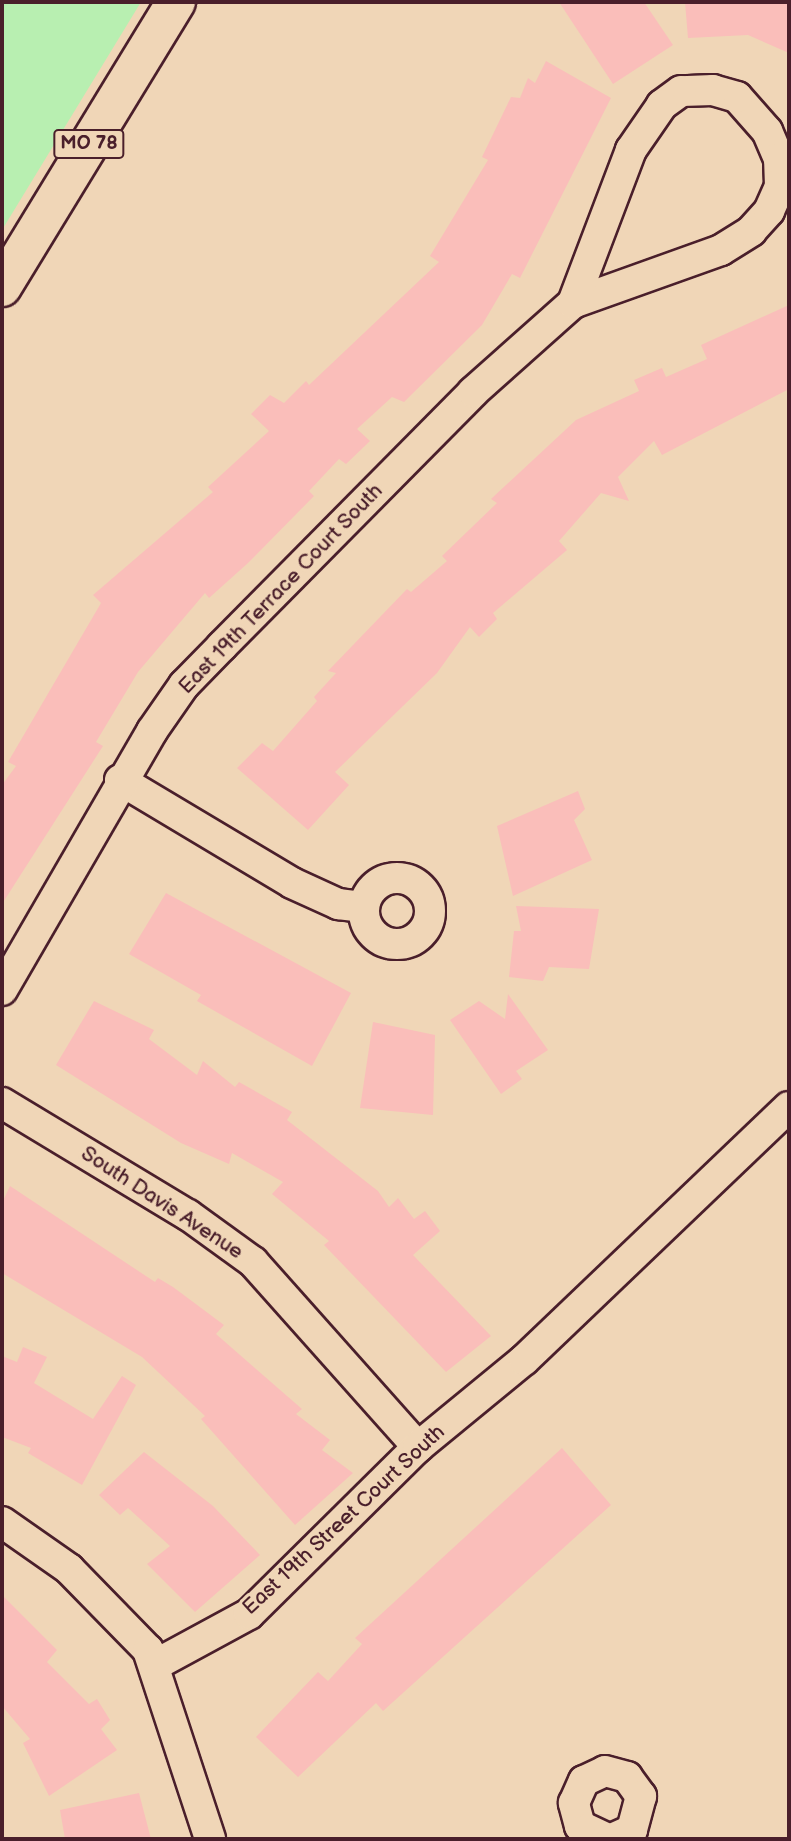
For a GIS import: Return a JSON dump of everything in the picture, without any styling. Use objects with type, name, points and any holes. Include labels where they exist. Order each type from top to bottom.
[{"type":"main road","name":"MO 78","points":[[2,287],[176,2]]},
{"type":"street","name":"East 19th Terrace Court South","points":[[2,990],[54,906],[120,780],[184,685],[473,392],[573,303],[721,250],[751,231],[769,211],[780,186],[779,159],[767,131],[737,97],[713,90],[681,91],[662,105],[631,150],[573,303]]},
{"type":"street","points":[[120,780],[292,883],[338,904],[364,907]]},
{"type":"street","name":"South Davis Avenue","points":[[2,1103],[188,1215],[253,1262],[418,1447]]},
{"type":"street","name":"East 19th Street Court South","points":[[155,1665],[249,1614],[418,1447],[524,1360],[789,1107]]},
{"type":"street","points":[[2,1522],[69,1569],[148,1650],[210,1839]]},
{"type":"green space","points":[[2,2],[141,2],[2,230]]},
{"type":"building","points":[[559,2],[644,2],[673,45],[613,84]]},
{"type":"building","points":[[685,2],[789,2],[789,53],[748,35],[688,38]]},
{"type":"building","points":[[546,61],[611,98],[520,278],[512,274],[482,325],[404,402],[392,397],[357,429],[370,441],[346,464],[339,459],[309,491],[314,496],[209,598],[205,593],[138,672],[96,742],[103,746],[2,904],[2,785],[16,766],[8,762],[101,603],[93,595],[213,492],[208,487],[269,431],[251,414],[270,395],[284,403],[306,381],[309,385],[439,262],[430,256],[488,160],[482,157],[511,97],[520,98],[528,78],[535,83]]},
{"type":"building","points":[[789,305],[789,389],[662,455],[654,441],[618,477],[629,501],[601,493],[559,541],[567,550],[493,613],[497,619],[479,637],[470,627],[437,673],[335,772],[349,785],[308,830],[237,768],[262,743],[273,751],[317,701],[314,697],[336,673],[328,671],[407,589],[411,592],[447,561],[442,556],[497,503],[491,499],[576,420],[639,391],[634,380],[662,368],[666,377],[707,359],[701,345]]},
{"type":"building","points":[[578,791],[585,809],[574,820],[592,860],[513,896],[497,826]]},
{"type":"building","points":[[166,893],[351,993],[312,1066],[197,1001],[201,995],[129,954]]},
{"type":"building","points":[[516,906],[599,909],[589,969],[549,967],[543,981],[509,977],[514,931],[521,931]]},
{"type":"building","points":[[508,994],[548,1050],[516,1071],[522,1079],[501,1094],[450,1020],[479,1001],[505,1019]]},
{"type":"building","points":[[94,1001],[154,1030],[149,1039],[197,1075],[203,1061],[235,1087],[239,1082],[292,1112],[287,1120],[378,1191],[389,1207],[398,1198],[414,1219],[425,1211],[440,1231],[413,1255],[491,1336],[446,1372],[324,1245],[329,1241],[272,1194],[283,1182],[232,1153],[229,1164],[181,1143],[56,1065]]},
{"type":"building","points":[[373,1022],[435,1035],[433,1115],[360,1108]]},
{"type":"building","points":[[10,1186],[155,1282],[158,1278],[173,1287],[224,1325],[216,1334],[302,1409],[296,1414],[330,1440],[322,1450],[353,1473],[295,1525],[201,1419],[205,1416],[142,1357],[2,1273],[2,1203]]},
{"type":"building","points":[[23,1347],[47,1357],[34,1383],[93,1419],[122,1376],[136,1385],[82,1485],[28,1453],[31,1448],[2,1437],[2,1356],[17,1362]]},
{"type":"building","points":[[562,1448],[611,1505],[383,1711],[376,1703],[298,1777],[256,1737],[318,1672],[328,1681],[362,1644],[355,1638]]},
{"type":"building","points":[[144,1452],[213,1506],[260,1555],[195,1612],[147,1564],[170,1546],[128,1508],[120,1515],[99,1495]]},
{"type":"building","points":[[2,1595],[57,1650],[47,1662],[89,1704],[97,1699],[110,1720],[101,1729],[117,1750],[49,1796],[23,1743],[30,1739],[2,1706]]},
{"type":"building","points":[[139,1793],[151,1839],[65,1839],[60,1810]]}]
